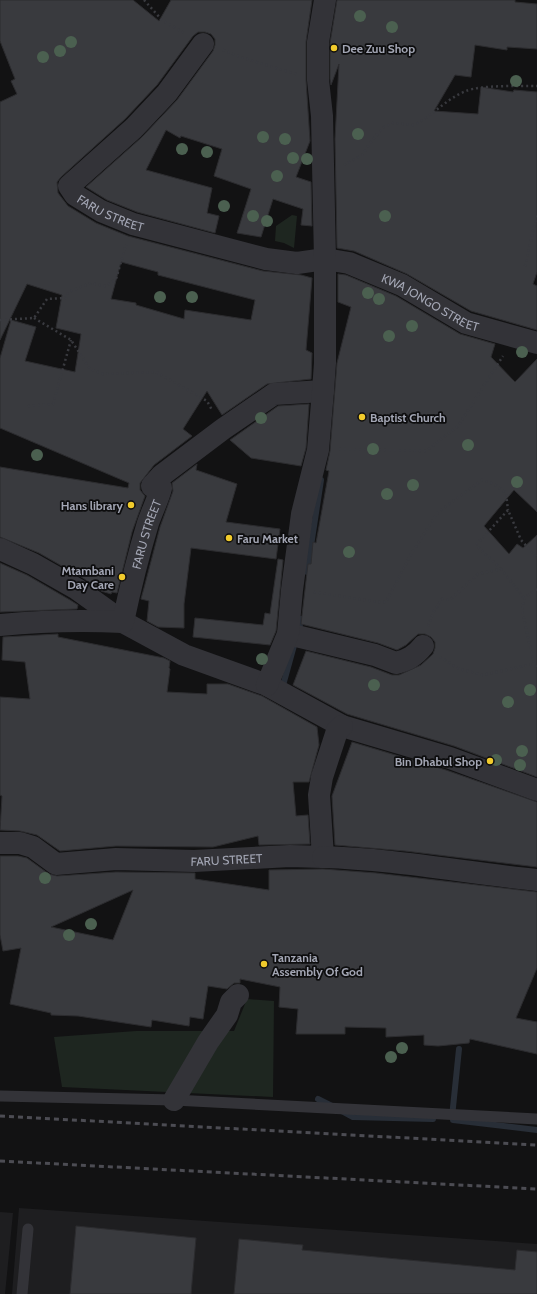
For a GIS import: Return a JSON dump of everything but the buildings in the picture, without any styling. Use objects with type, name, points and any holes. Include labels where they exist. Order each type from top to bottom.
[{"type":"street","points":[[267,685],[288,634],[302,514],[318,450],[323,391],[325,363],[324,171],[322,116],[318,80],[318,42],[325,0]]},
{"type":"street","name":"FARU STREET","points":[[203,44],[167,93],[134,128],[69,186],[75,195],[101,211],[133,224],[266,258],[298,263],[325,259]]},
{"type":"street","name":"KWA JONGO STREET","points":[[325,259],[349,263],[402,285],[466,323],[537,343]]},
{"type":"street","name":"FARU STREET","points":[[123,622],[134,572],[149,521],[157,503],[161,488],[152,486],[162,475],[223,429],[274,394],[323,391]]},
{"type":"street","points":[[0,549],[33,564],[77,589],[123,622],[184,655],[267,685],[342,726],[450,758],[537,790]]},
{"type":"street","points":[[0,625],[41,621],[77,620],[123,622]]},
{"type":"street","points":[[288,634],[375,655],[396,663],[411,658],[423,646]]},
{"type":"street","points":[[323,857],[319,795],[322,777],[337,731],[342,726]]},
{"type":"street","name":"FARU STREET","points":[[0,842],[20,843],[33,847],[56,864],[116,859],[194,861],[290,856],[364,858],[457,872],[537,880]]},
{"type":"street","points":[[174,1100],[208,1042],[227,1016],[230,1002],[238,995]]},
{"type":"lane","points":[[0,1096],[174,1100],[537,1119]]},
{"type":"lane","points":[[22,1294],[28,1229]]},
{"type":"path","points":[[144,0],[162,20],[203,44],[208,42],[240,57],[318,80]]},
{"type":"path","points":[[324,171],[340,167],[362,155],[373,139],[384,127],[393,123],[414,125],[467,90],[500,86],[537,86]]},
{"type":"path","points":[[525,266],[537,214]]},
{"type":"path","points":[[34,318],[47,299],[66,298],[68,292],[91,283],[106,286],[116,279],[133,224]]},
{"type":"path","points":[[0,320],[34,318],[71,340],[80,357],[90,369],[103,374],[156,372],[207,401],[223,429]]},
{"type":"path","points":[[318,450],[426,451],[449,434],[466,415],[515,337]]},
{"type":"path","points":[[28,406],[53,404],[71,340]]},
{"type":"path","points":[[292,590],[386,602],[421,539],[438,512],[482,480],[494,484],[506,493],[508,510],[521,540],[537,558]]},
{"type":"path","points":[[508,510],[476,544],[501,569],[524,598]]},
{"type":"path","points":[[501,569],[478,574],[450,600],[442,599],[430,621],[423,646],[460,670],[483,675],[534,664]]},
{"type":"path","points":[[537,589],[524,598],[522,610],[534,664],[537,668]]},
{"type":"shaded area","points":[[292,215],[297,216],[294,248],[284,243],[275,241],[276,226]]},
{"type":"shaded area","points":[[247,999],[274,1001],[273,1097],[62,1087],[54,1037],[136,1031],[234,1031]]},
{"type":"shaded area","points":[[19,1208],[537,1244],[537,1294],[12,1294]]},
{"type":"shaded area","points":[[0,1212],[13,1213],[5,1294],[0,1294]]},
{"type":"waterway","points":[[307,572],[321,480]]},
{"type":"waterway","points":[[299,630],[301,619]]},
{"type":"waterway","points":[[282,689],[295,642]]},
{"type":"waterway","points":[[452,1117],[459,1049]]},
{"type":"waterway","points":[[318,1099],[332,1106]]},
{"type":"waterway","points":[[342,1111],[353,1117],[433,1119]]},
{"type":"waterway","points":[[453,1120],[537,1130]]},
{"type":"railway","points":[[0,1116],[537,1145]]},
{"type":"railway","points":[[0,1161],[537,1189]]},
{"type":"place","name":"Dee Zuu Shop","points":[[334,48]]},
{"type":"place","name":"Baptist Church","points":[[362,417]]},
{"type":"place","name":"Hans library","points":[[131,505]]},
{"type":"place","name":"Faru Market","points":[[229,538]]},
{"type":"place","name":"Mtambani Day Care","points":[[122,577]]},
{"type":"place","name":"Bin Dhabul Shop","points":[[490,761]]},
{"type":"place","name":"Tanzania Assembly Of God","points":[[264,964]]}]
